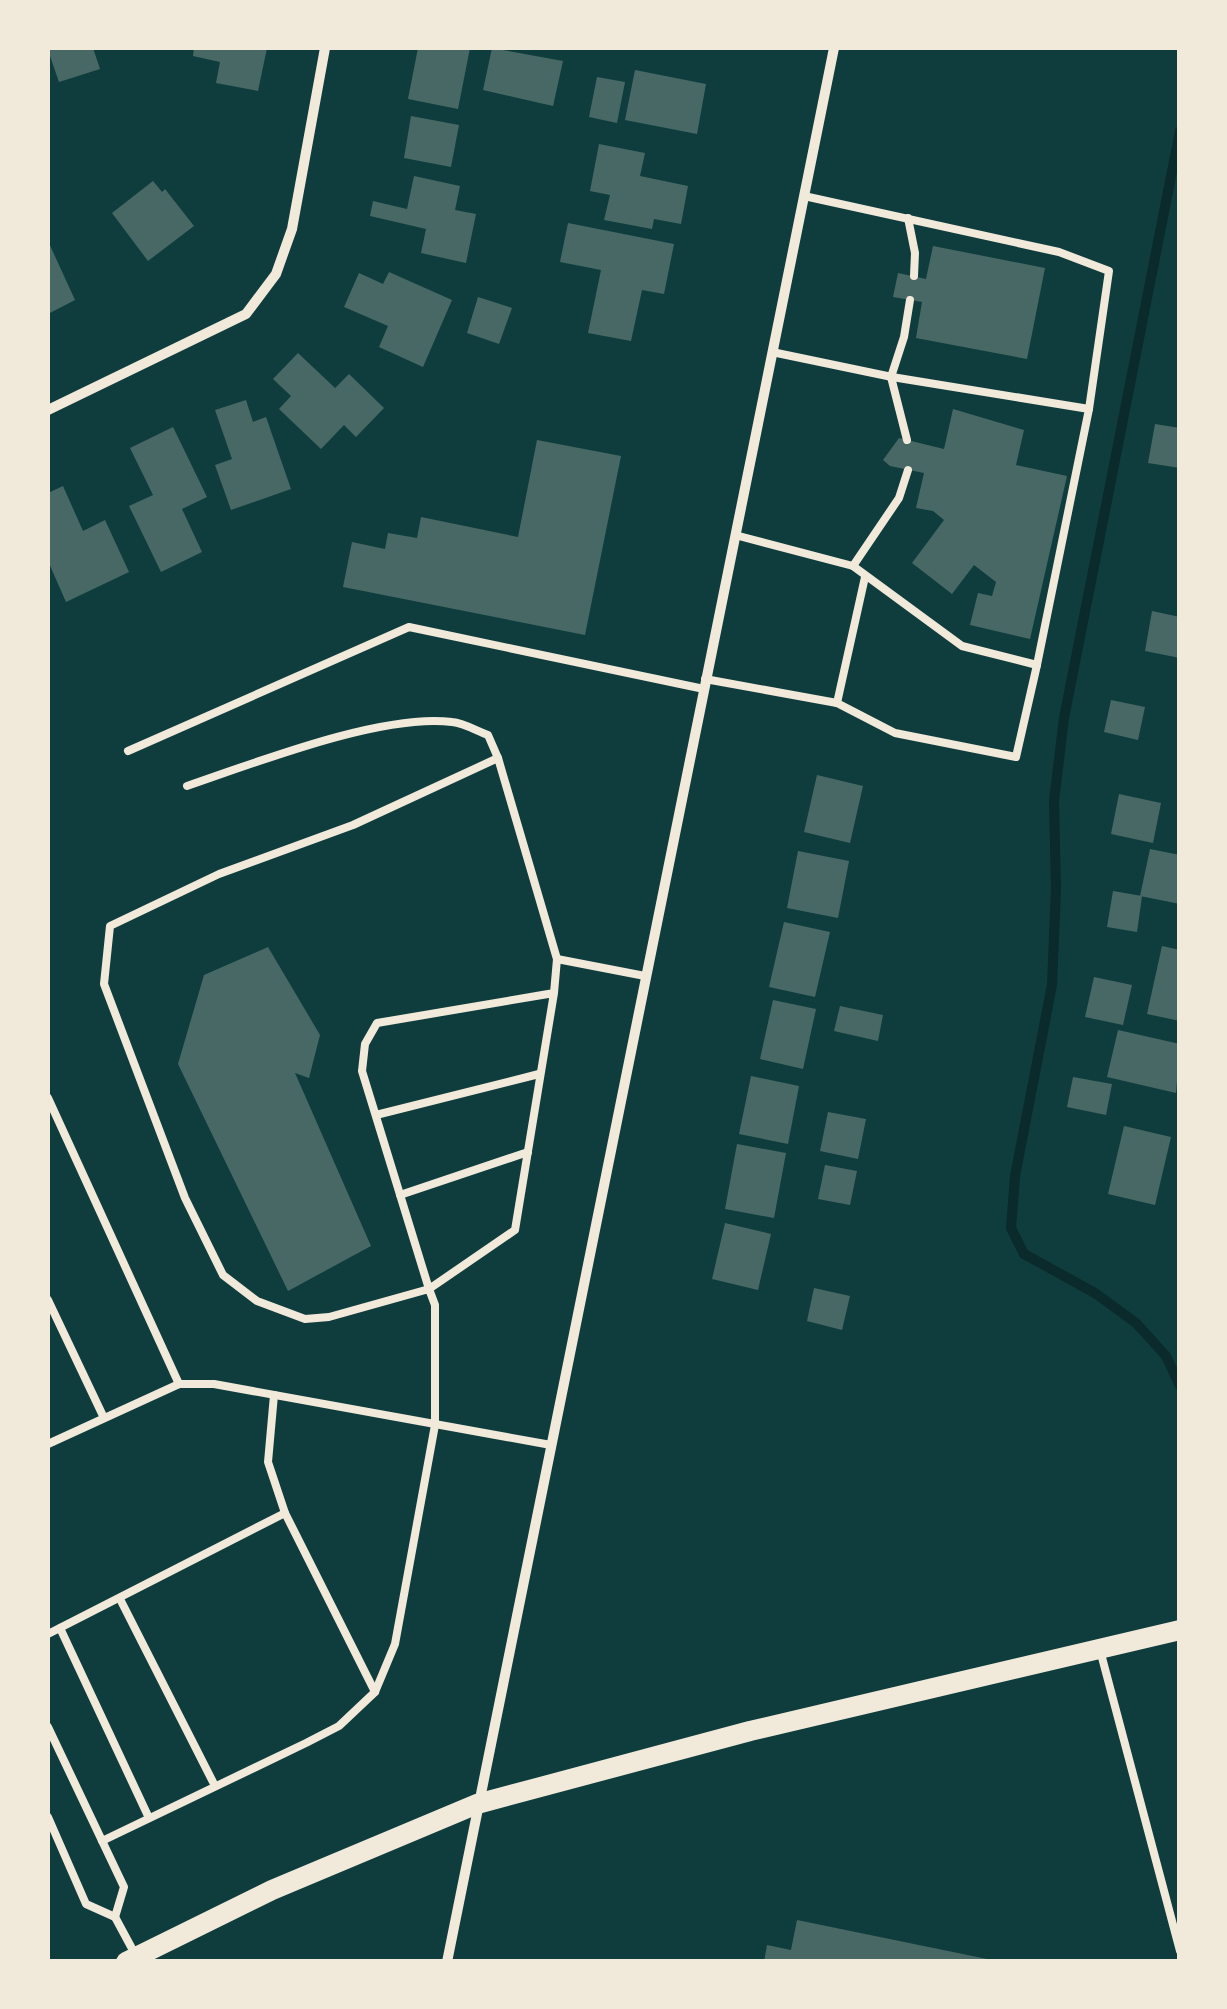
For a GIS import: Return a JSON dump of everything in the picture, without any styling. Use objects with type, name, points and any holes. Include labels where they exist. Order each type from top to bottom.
[{"type":"main road","points":[[131,1959],[272,1890],[477,1804],[750,1731],[1180,1630]]},
{"type":"street","points":[[48,410],[246,314],[276,274],[292,230],[325,48]]},
{"type":"street","points":[[446,1962],[834,48]]},
{"type":"lane","points":[[128,751],[409,626],[705,684],[837,703],[895,733],[1016,757],[1089,409],[1109,270],[1059,252],[804,196]]},
{"type":"lane","points":[[908,218],[915,252],[914,276]]},
{"type":"lane","points":[[906,440],[891,376],[904,337],[910,300]]},
{"type":"lane","points":[[772,352],[1089,409]]},
{"type":"lane","points":[[853,566],[899,498],[908,470]]},
{"type":"lane","points":[[735,535],[853,566],[962,646],[1037,665]]},
{"type":"lane","points":[[837,703],[865,577]]},
{"type":"lane","points":[[187,786],[295,749],[396,724],[453,722],[488,735],[498,758],[557,959],[515,1230],[428,1289],[329,1317],[305,1319],[257,1301],[223,1275],[185,1198],[104,984],[110,926],[219,874],[353,825],[498,758]]},
{"type":"lane","points":[[557,959],[645,976]]},
{"type":"lane","points":[[102,1840],[339,1726],[375,1692],[395,1644],[435,1425],[436,1306],[362,1071],[365,1044],[378,1023],[554,994]]},
{"type":"lane","points":[[376,1115],[539,1074]]},
{"type":"lane","points":[[48,1098],[179,1384]]},
{"type":"lane","points":[[400,1195],[528,1152]]},
{"type":"lane","points":[[48,1300],[104,1418]]},
{"type":"lane","points":[[48,1444],[179,1384],[214,1384],[551,1445]]},
{"type":"lane","points":[[274,1395],[268,1462],[285,1514],[375,1692]]},
{"type":"lane","points":[[48,1634],[285,1514]]},
{"type":"lane","points":[[120,1599],[214,1786]]},
{"type":"lane","points":[[60,1628],[149,1818]]},
{"type":"lane","points":[[1100,1650],[1180,1951]]},
{"type":"lane","points":[[48,1727],[124,1887],[115,1917],[131,1959]]},
{"type":"lane","points":[[48,1818],[86,1904],[115,1917]]},
{"type":"building","points":[[48,48],[93,48],[100,69],[59,82]]},
{"type":"building","points":[[194,48],[267,48],[258,91],[216,83],[220,62],[193,56]]},
{"type":"building","points":[[418,48],[470,48],[458,109],[408,99]]},
{"type":"building","points":[[492,48],[563,61],[553,106],[483,90]]},
{"type":"building","points":[[635,70],[706,84],[697,134],[625,120]]},
{"type":"building","points":[[597,77],[625,82],[617,123],[589,117]]},
{"type":"building","points":[[411,116],[459,125],[451,167],[404,158]]},
{"type":"building","points":[[599,144],[645,153],[640,176],[688,186],[681,224],[654,219],[652,229],[604,220],[610,195],[590,191]]},
{"type":"building","points":[[414,176],[460,186],[455,210],[476,214],[466,263],[421,253],[426,229],[370,216],[373,201],[407,209]]},
{"type":"building","points":[[153,181],[162,192],[165,189],[194,226],[148,261],[112,213]]},
{"type":"building","points":[[568,223],[674,244],[664,294],[642,290],[631,341],[588,333],[601,270],[560,262]]},
{"type":"building","points":[[48,241],[75,300],[48,314]]},
{"type":"building","points":[[933,246],[1045,268],[1027,359],[916,338],[922,302],[893,297],[898,273],[926,279]]},
{"type":"building","points":[[389,272],[452,300],[423,367],[379,347],[388,326],[344,307],[359,273],[383,284]]},
{"type":"building","points":[[478,297],[512,308],[499,344],[467,333]]},
{"type":"building","points":[[298,353],[335,388],[349,374],[384,408],[356,437],[344,425],[321,449],[279,409],[291,396],[273,379]]},
{"type":"building","points":[[246,400],[253,422],[266,417],[291,489],[231,510],[215,465],[232,459],[215,410]]},
{"type":"building","points":[[953,409],[1024,430],[1016,465],[1067,476],[1030,639],[970,625],[978,593],[992,596],[996,582],[974,565],[952,594],[912,563],[944,520],[933,511],[916,508],[924,473],[890,466],[883,460],[899,438],[944,449]]},
{"type":"building","points":[[1155,424],[1180,428],[1180,468],[1148,463]]},
{"type":"building","points":[[173,427],[207,497],[182,509],[202,552],[161,572],[129,506],[153,495],[130,448]]},
{"type":"building","points":[[537,440],[621,456],[585,635],[343,587],[352,542],[385,549],[388,533],[417,538],[421,517],[518,537]]},
{"type":"building","points":[[63,486],[83,531],[105,520],[129,572],[66,602],[48,561],[48,493]]},
{"type":"building","points":[[1152,611],[1180,617],[1180,658],[1145,651]]},
{"type":"building","points":[[1111,700],[1145,707],[1138,740],[1104,732]]},
{"type":"building","points":[[817,775],[863,786],[850,843],[804,832]]},
{"type":"building","points":[[1119,794],[1161,803],[1153,843],[1111,834]]},
{"type":"building","points":[[1150,849],[1180,855],[1180,904],[1140,896]]},
{"type":"building","points":[[798,851],[849,861],[838,918],[787,908]]},
{"type":"building","points":[[1113,891],[1142,896],[1137,932],[1107,927]]},
{"type":"building","points":[[784,922],[830,932],[815,997],[769,987]]},
{"type":"building","points":[[1162,946],[1180,950],[1180,1021],[1147,1014]]},
{"type":"building","points":[[268,947],[320,1035],[309,1078],[295,1073],[371,1246],[288,1291],[178,1064],[204,975]]},
{"type":"building","points":[[1094,977],[1132,985],[1123,1025],[1085,1017]]},
{"type":"building","points":[[773,1000],[816,1009],[803,1069],[760,1059]]},
{"type":"building","points":[[840,1006],[883,1015],[878,1041],[834,1031]]},
{"type":"building","points":[[1118,1030],[1180,1044],[1176,1093],[1107,1077]]},
{"type":"building","points":[[751,1076],[799,1086],[788,1144],[739,1134]]},
{"type":"building","points":[[1073,1077],[1112,1084],[1106,1115],[1067,1107]]},
{"type":"building","points":[[828,1112],[866,1119],[858,1159],[820,1151]]},
{"type":"building","points":[[1124,1126],[1171,1137],[1155,1205],[1108,1194]]},
{"type":"building","points":[[737,1144],[786,1153],[774,1218],[725,1209]]},
{"type":"building","points":[[825,1165],[857,1171],[850,1205],[818,1199]]},
{"type":"building","points":[[725,1223],[771,1234],[758,1290],[712,1279]]},
{"type":"building","points":[[814,1288],[850,1296],[842,1330],[807,1321]]},
{"type":"building","points":[[797,1920],[992,1962],[764,1962],[767,1945],[791,1950]]},
{"type":"waterway","points":[[1180,131],[1064,718],[1054,801],[1052,985],[1015,1176],[1011,1228],[1024,1254],[1095,1293],[1136,1323],[1166,1356],[1180,1386]]}]
